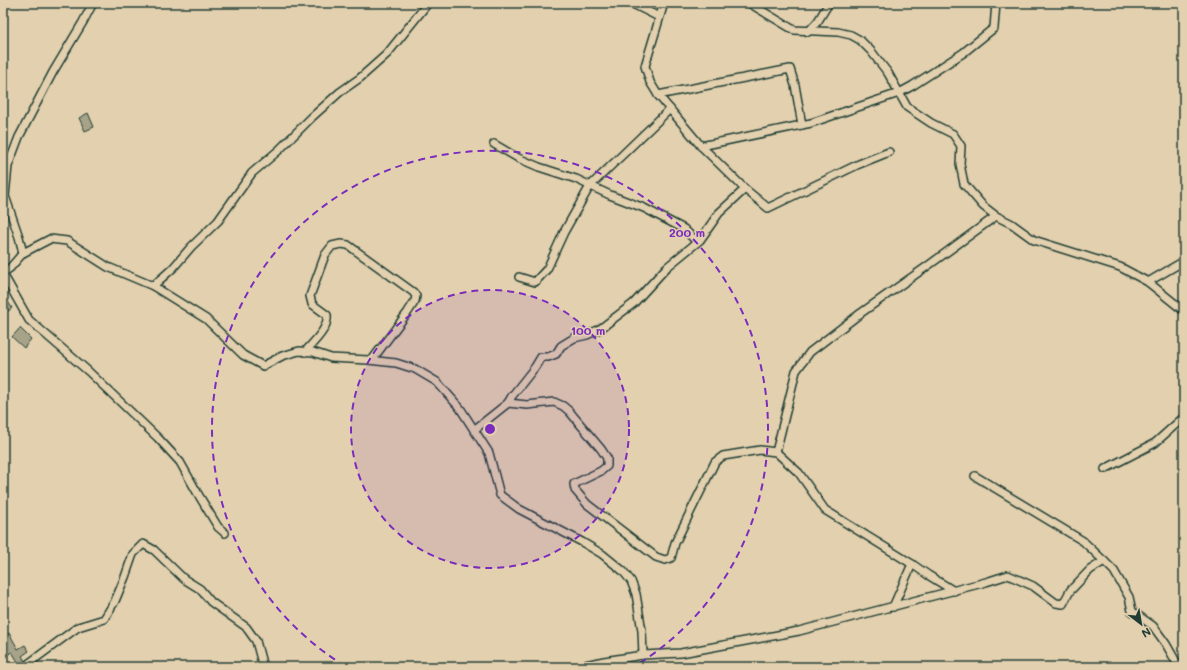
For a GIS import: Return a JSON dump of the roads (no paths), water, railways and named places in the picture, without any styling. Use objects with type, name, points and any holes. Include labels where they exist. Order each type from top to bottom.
[{"type":"street","points":[[22,254],[19,237],[5,196],[8,166],[19,137],[53,72],[93,3]]},
{"type":"street","points":[[153,286],[173,268],[191,247],[218,221],[252,173],[279,150],[340,92],[360,78],[387,54],[428,3]]},
{"type":"street","points":[[631,3],[659,17]]},
{"type":"street","points":[[664,3],[645,66],[650,82],[658,95],[701,146],[745,189],[768,208],[859,164],[889,152]]},
{"type":"street","points":[[749,3],[760,6],[794,30],[808,32],[838,32],[851,35],[860,40],[871,51],[888,73],[907,107],[931,123],[953,134],[961,146],[960,164],[964,184],[983,206],[1034,240],[1120,267],[1148,282],[1184,311]]},
{"type":"street","points":[[808,32],[818,21],[829,3]]},
{"type":"street","points":[[701,146],[811,123],[900,93],[963,53],[994,28],[996,3]]},
{"type":"street","points":[[658,95],[790,69],[795,85],[802,125]]},
{"type":"street","points":[[519,277],[535,282],[547,269],[564,232],[590,186],[670,108]]},
{"type":"street","points":[[494,144],[518,158],[576,179],[667,219],[684,229],[697,242]]},
{"type":"street","points":[[474,430],[508,403],[541,357],[548,357],[556,354],[561,346],[574,338],[587,335],[600,329],[634,303],[667,267],[700,240],[719,213],[745,189]]},
{"type":"street","points":[[776,452],[796,371],[810,352],[861,313],[996,216]]},
{"type":"street","points":[[226,533],[218,527],[180,462],[158,438],[88,372],[29,320],[3,273],[10,268],[22,254],[50,239],[67,241],[108,267],[153,286],[206,319],[244,355],[263,366],[282,356],[299,351],[314,352],[331,358],[396,363],[415,369],[437,382],[456,403],[489,454],[500,495],[519,509],[553,526],[602,554],[631,580],[636,594],[642,631],[643,655]]},
{"type":"street","points":[[305,352],[324,328],[328,320],[327,315],[312,304],[310,296],[325,255],[332,246],[341,244],[348,245],[414,292],[416,296],[415,301],[408,312],[372,360]]},
{"type":"street","points":[[1148,282],[1184,261]]},
{"type":"street","points":[[508,403],[527,405],[554,402],[569,411],[591,435],[607,458],[607,466],[601,471],[574,484],[575,490],[587,504],[656,557],[665,560],[671,558],[675,542],[715,462],[723,456],[760,450],[776,452],[799,473],[825,510],[954,591]]},
{"type":"street","points":[[1105,468],[1155,443],[1184,417]]},
{"type":"street","points":[[975,476],[1083,541],[1114,571],[1129,598],[1132,610],[1153,626],[1166,644],[1179,667]]},
{"type":"street","points":[[28,664],[78,627],[104,619],[115,601],[133,554],[143,544],[154,550],[184,579],[200,589],[211,602],[246,627],[256,641],[263,667]]},
{"type":"street","points":[[576,667],[643,655],[681,653],[799,631],[954,591],[1008,575],[1033,586],[1056,602],[1063,604],[1070,590],[1090,570],[1104,561]]},
{"type":"street","points":[[893,607],[912,564]]}]
